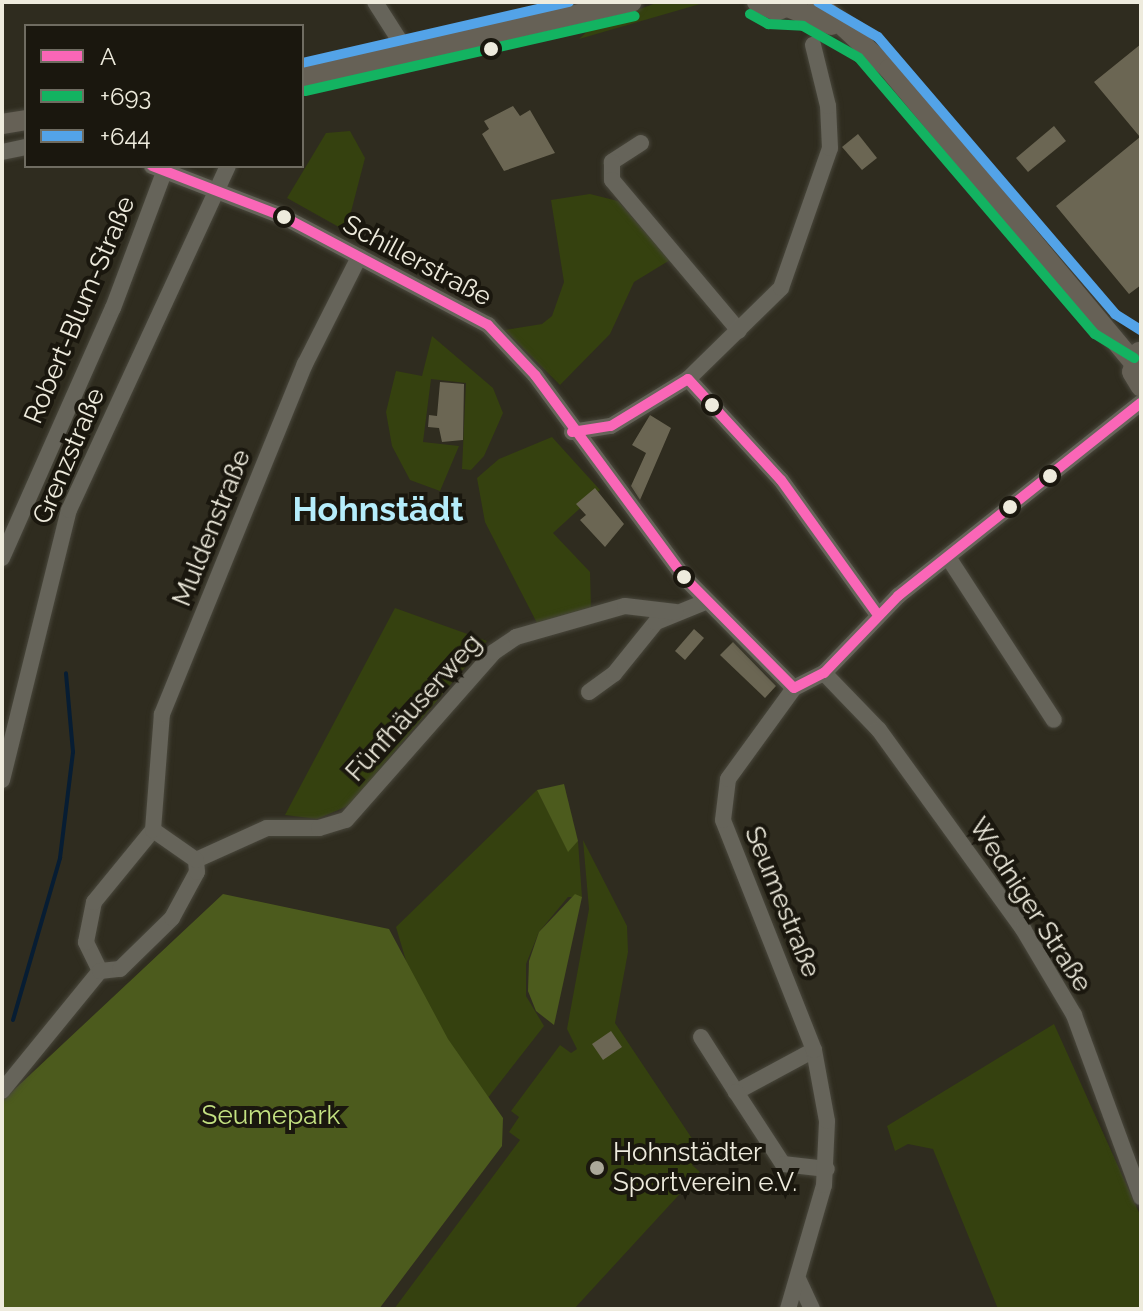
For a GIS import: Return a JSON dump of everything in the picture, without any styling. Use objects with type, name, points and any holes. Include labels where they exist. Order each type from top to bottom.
[{"type":"main road","points":[[304,77],[410,57],[632,2]]},
{"type":"main road","points":[[757,2],[771,10],[794,5],[850,32]]},
{"type":"main road","points":[[817,2],[850,32],[1106,325],[1138,353],[1141,387]]},
{"type":"main road","points":[[2,124],[24,120]]},
{"type":"street","points":[[375,2],[410,57]]},
{"type":"street","points":[[572,432],[611,426],[688,379],[781,288],[825,176],[831,128],[813,45]]},
{"type":"street","points":[[641,143],[612,162],[612,180],[739,331]]},
{"type":"street","points":[[2,152],[24,147]]},
{"type":"street","name":"Schillerstraße","points":[[158,168],[216,186],[488,325],[535,375],[572,432],[705,602],[794,688]]},
{"type":"street","name":"Robert-Blum-Straße","points":[[2,558],[113,308],[158,168]]},
{"type":"street","name":"Grenzstraße","points":[[2,780],[69,510],[227,168]]},
{"type":"street","name":"Muldenstraße","points":[[153,830],[162,714],[305,364],[359,257]]},
{"type":"street","points":[[688,379],[781,480],[878,615]]},
{"type":"street","name":"Seumestraße","points":[[788,1309],[799,1281],[827,1169],[827,1121],[814,1050],[722,811],[740,756],[794,688],[824,673],[878,615],[1141,403]]},
{"type":"street","points":[[948,557],[1054,720]]},
{"type":"street","name":"Fünfhäuserweg","points":[[589,692],[614,674],[640,635],[676,612],[705,602]]},
{"type":"street","name":"Fünfhäuserweg","points":[[196,860],[267,828],[319,828],[346,820],[494,652],[516,637],[625,606],[676,612]]},
{"type":"street","name":"Wedniger Straße","points":[[824,673],[879,730],[1023,929],[1074,1015],[1141,1197]]},
{"type":"street","points":[[2,1091],[100,971],[120,969],[172,918],[197,872],[196,860],[153,830],[94,902],[86,942],[100,971]]},
{"type":"street","points":[[701,1037],[783,1164],[827,1169]]},
{"type":"street","points":[[736,1092],[752,1078],[814,1050]]},
{"type":"street","points":[[799,1281],[812,1309]]},
{"type":"green space","points":[[659,2],[707,2],[579,39],[593,26]]},
{"type":"green space","points":[[350,131],[365,158],[346,231],[287,198],[326,133]]},
{"type":"green space","points":[[590,194],[618,201],[670,260],[634,282],[610,334],[560,385],[505,330],[542,324],[552,316],[564,282],[551,200]]},
{"type":"green space","points":[[432,336],[493,388],[503,413],[484,456],[471,470],[462,469],[466,383],[431,379],[423,442],[459,446],[440,491],[410,480],[392,446],[386,412],[396,371],[422,376]]},
{"type":"green space","points":[[552,437],[600,490],[553,533],[590,572],[591,609],[537,623],[485,522],[477,478],[499,459]]},
{"type":"green space","points":[[395,608],[487,641],[350,805],[317,819],[285,815]]},
{"type":"green space","points":[[564,784],[578,841],[568,852],[537,790]]},
{"type":"green space","points":[[537,790],[568,851],[578,841],[582,897],[568,897],[539,932],[526,964],[526,996],[544,1026],[397,1214],[412,981],[396,927]]},
{"type":"green space","name":"Hohnstädter Sportverein e.V.","points":[[583,840],[627,926],[628,952],[615,1023],[701,1152],[692,1165],[700,1172],[574,1309],[394,1309],[520,1140],[509,1132],[519,1117],[511,1111],[560,1045],[571,1053],[577,1049],[567,1029],[589,909]]},
{"type":"green space","name":"Seumepark","points":[[223,894],[389,929],[448,1039],[503,1118],[502,1146],[379,1309],[2,1309],[2,1101]]},
{"type":"green space","points":[[575,894],[582,897],[554,1025],[536,1011],[528,991],[529,961],[539,932]]},
{"type":"green space","points":[[1054,1024],[1141,1217],[1141,1309],[998,1309],[933,1149],[908,1144],[895,1151],[887,1126]]},
{"type":"building","points":[[1141,44],[1141,285],[1129,294],[1056,206],[1140,137],[1094,82]]},
{"type":"building","points":[[513,106],[520,116],[530,110],[555,153],[504,171],[482,134],[489,129],[484,121]]},
{"type":"building","points":[[1054,126],[1066,141],[1028,172],[1016,158]]},
{"type":"building","points":[[858,134],[877,158],[862,170],[842,147]]},
{"type":"building","points":[[440,382],[464,384],[463,440],[442,442],[439,428],[428,427],[429,415],[437,416]]},
{"type":"building","points":[[650,415],[671,428],[640,500],[631,486],[646,453],[632,445]]},
{"type":"building","points":[[595,488],[624,524],[605,547],[580,520],[586,515],[576,504]]},
{"type":"building","points":[[694,629],[704,638],[685,660],[675,651]]},
{"type":"building","points":[[733,642],[776,686],[765,698],[720,655]]},
{"type":"building","points":[[611,1031],[622,1047],[603,1060],[592,1044]]},
{"type":"waterway","points":[[13,1020],[60,858],[73,752],[66,673]]},
{"type":"transit line","name":"+644","points":[[304,63],[569,2]]},
{"type":"transit line","name":"+644","points":[[818,2],[878,37],[1115,314],[1141,330]]},
{"type":"transit line","name":"+693","points":[[750,14],[768,24],[803,26],[859,58],[1095,334],[1134,358]]},
{"type":"transit line","name":"+693","points":[[305,91],[635,16]]},
{"type":"transit line","name":"A","points":[[157,168],[284,217],[488,325],[535,375],[684,577],[794,688],[824,673],[898,596],[1141,403]]},
{"type":"transit line","name":"A","points":[[572,432],[611,426],[688,379],[781,480],[878,615]]},
{"type":"place","name":"Hohnstädter Sportverein e.V.","points":[[597,1168]]},
{"type":"district","name":"Hohnstädt","points":[[378,510]]}]
